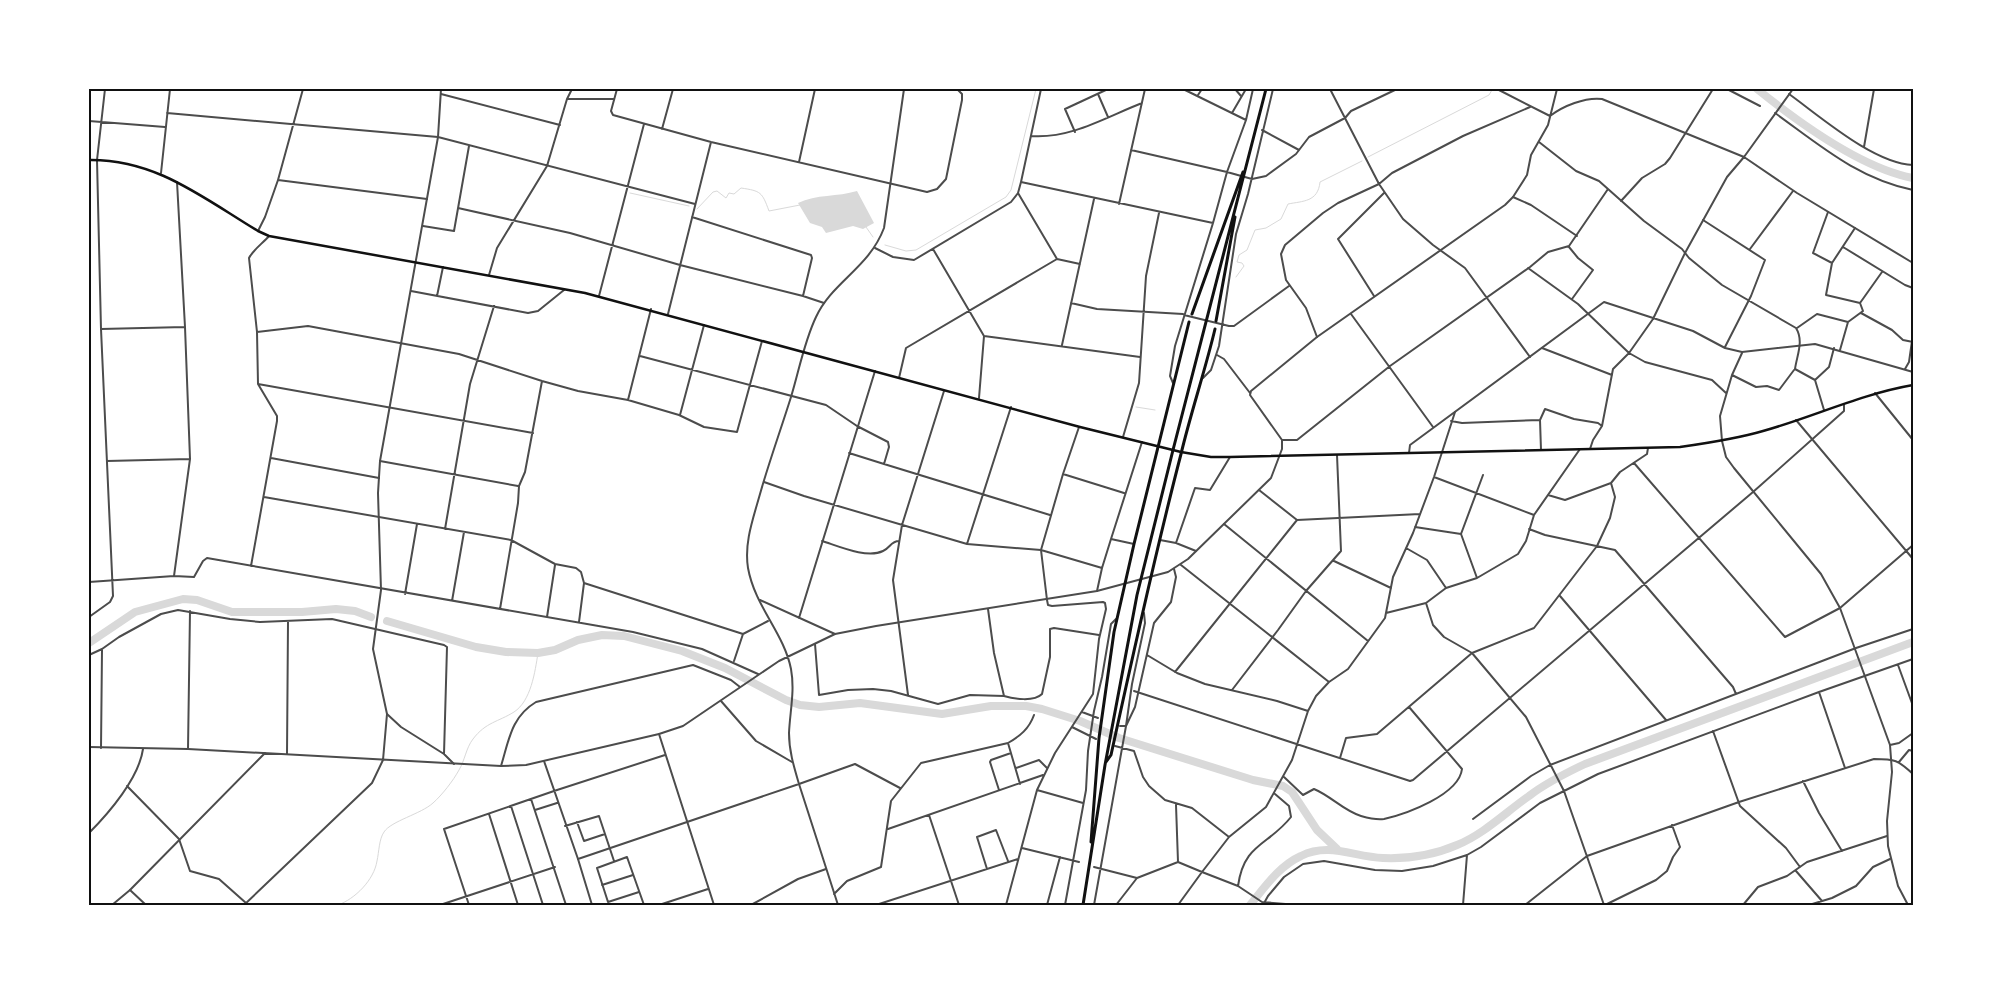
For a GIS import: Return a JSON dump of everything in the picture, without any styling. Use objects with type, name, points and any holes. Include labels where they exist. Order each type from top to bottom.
[{"type":"highway","points":[[1083,905],[1109,742],[1137,595],[1266,89]]},
{"type":"highway","points":[[1192,314],[1238,183],[1247,164]]},
{"type":"highway","points":[[1216,320],[1239,195]]},
{"type":"highway","points":[[1089,868],[1098,739],[1102,722],[1108,670],[1124,585],[1160,447],[1173,384],[1189,322]]},
{"type":"highway","points":[[1105,765],[1111,755],[1119,727],[1143,612],[1148,578],[1160,540],[1179,452],[1203,378],[1215,329]]},
{"type":"main road","points":[[89,160],[126,163],[161,173],[269,236],[599,296],[1080,427],[1179,452],[1211,457],[1680,447],[1722,441],[1763,431],[1875,393],[1913,385]]},
{"type":"street","points":[[89,617],[110,602],[113,596],[101,329],[97,160],[105,89]]},
{"type":"street","points":[[161,173],[170,89]]},
{"type":"street","points":[[258,231],[278,180],[303,89]]},
{"type":"street","points":[[127,786],[179,839],[190,871],[219,879],[245,904],[372,783],[383,760],[387,714],[374,658],[375,628],[381,590],[378,517],[380,461],[428,199],[438,138],[441,89]]},
{"type":"street","points":[[489,275],[497,248],[547,166],[572,89]]},
{"type":"street","points":[[617,89],[611,111],[613,116],[711,142],[927,192],[937,189],[946,179],[962,100],[962,94],[957,89]]},
{"type":"street","points":[[662,129],[673,89]]},
{"type":"street","points":[[799,162],[815,89]]},
{"type":"street","points":[[838,905],[792,762],[789,737],[793,694],[788,657],[758,599],[748,569],[747,545],[764,482],[816,317],[833,292],[862,264],[875,248],[886,222],[897,128],[904,89]]},
{"type":"street","points":[[875,248],[893,257],[914,260],[1011,202],[1018,193],[1021,182],[1041,89]]},
{"type":"street","points":[[1075,132],[1065,109],[1108,89]]},
{"type":"street","points":[[1119,204],[1145,89]]},
{"type":"street","points":[[1183,89],[1246,120]]},
{"type":"street","points":[[1198,95],[1202,89]]},
{"type":"street","points":[[1235,89],[1241,96]]},
{"type":"street","points":[[1232,113],[1246,89]]},
{"type":"street","points":[[1173,384],[1170,376],[1175,346],[1227,172],[1246,120],[1253,89]]},
{"type":"street","points":[[1203,378],[1211,370],[1217,355],[1236,234],[1252,179],[1273,89]]},
{"type":"street","points":[[1330,89],[1378,184],[1403,219],[1433,245],[1466,268],[1530,357]]},
{"type":"street","points":[[1131,150],[1252,179],[1270,174],[1296,154],[1309,137],[1345,118],[1351,111],[1397,89]]},
{"type":"street","points":[[1496,89],[1550,116]]},
{"type":"street","points":[[1250,393],[1317,336],[1513,197],[1528,175],[1531,155],[1544,134],[1557,89]]},
{"type":"street","points":[[1621,201],[1642,178],[1665,164],[1713,89]]},
{"type":"street","points":[[1727,89],[1760,106]]},
{"type":"street","points":[[1590,449],[1593,440],[1602,426],[1613,369],[1629,353],[1653,318],[1685,253],[1727,176],[1744,157],[1792,89]]},
{"type":"street","points":[[1864,147],[1874,89]]},
{"type":"street","points":[[1098,93],[1108,117]]},
{"type":"street","points":[[441,94],[560,125]]},
{"type":"street","points":[[1789,94],[1864,147],[1894,162],[1913,165]]},
{"type":"street","points":[[1550,116],[1556,111],[1582,101],[1596,98],[1602,99],[1744,157],[1828,212],[1913,263]]},
{"type":"street","points":[[568,99],[614,99]]},
{"type":"street","points":[[1031,136],[1044,137],[1075,132],[1142,103]]},
{"type":"street","points":[[1317,336],[1306,308],[1288,286],[1280,254],[1285,245],[1323,213],[1338,203],[1378,184],[1404,165],[1462,136],[1532,106]]},
{"type":"street","points":[[167,113],[438,138],[695,204]]},
{"type":"street","points":[[1775,113],[1845,163],[1889,185],[1913,190]]},
{"type":"street","points":[[89,121],[166,127]]},
{"type":"street","points":[[599,296],[644,124]]},
{"type":"street","points":[[1262,130],[1299,150]]},
{"type":"street","points":[[668,314],[711,142]]},
{"type":"street","points":[[1539,142],[1576,171],[1599,181],[1722,285],[1796,328],[1800,335],[1800,346],[1795,369],[1779,390],[1766,386],[1756,387],[1732,374]]},
{"type":"street","points":[[423,226],[454,231],[469,146]]},
{"type":"street","points":[[278,180],[428,199]]},
{"type":"street","points":[[174,576],[190,458],[177,182]]},
{"type":"street","points":[[1021,182],[1213,224]]},
{"type":"street","points":[[1282,440],[1297,440],[1390,366],[1548,252],[1569,246],[1608,189]]},
{"type":"street","points":[[1750,249],[1793,190]]},
{"type":"street","points":[[1018,193],[1057,259]]},
{"type":"street","points":[[1374,296],[1338,239],[1384,193]]},
{"type":"street","points":[[1513,197],[1531,205],[1577,236]]},
{"type":"street","points":[[1062,346],[1094,199]]},
{"type":"street","points":[[458,208],[570,233],[680,265],[803,296],[824,304]]},
{"type":"street","points":[[1828,212],[1814,253],[1832,263]]},
{"type":"street","points":[[1123,438],[1138,383],[1146,276],[1158,213]]},
{"type":"street","points":[[692,217],[811,255],[812,258],[803,296]]},
{"type":"street","points":[[1703,220],[1765,260],[1725,348]]},
{"type":"street","points":[[1855,228],[1832,263],[1826,295],[1860,303]]},
{"type":"street","points":[[251,566],[277,416],[258,384],[257,332],[249,258],[269,236]]},
{"type":"street","points":[[1569,246],[1578,258],[1593,270],[1572,299]]},
{"type":"street","points":[[1843,247],[1913,288]]},
{"type":"street","points":[[933,249],[984,336],[979,398]]},
{"type":"street","points":[[899,378],[906,348],[1057,259],[1080,264]]},
{"type":"street","points":[[437,296],[443,267]]},
{"type":"street","points":[[1528,268],[1572,299],[1629,353],[1645,362],[1712,380],[1726,393]]},
{"type":"street","points":[[1860,303],[1883,272]]},
{"type":"street","points":[[1071,303],[1097,309],[1184,315],[1234,326],[1288,286]]},
{"type":"street","points":[[411,291],[533,312],[566,289]]},
{"type":"street","points":[[1409,453],[1410,445],[1433,427],[1604,302],[1693,331],[1725,348],[1742,352],[1815,344],[1913,372]]},
{"type":"street","points":[[1840,350],[1848,322],[1863,311],[1860,303]]},
{"type":"street","points":[[445,529],[470,384],[494,306]]},
{"type":"street","points":[[628,400],[651,309]]},
{"type":"street","points":[[1351,313],[1433,427]]},
{"type":"street","points":[[1860,313],[1892,330],[1903,340],[1913,341],[1909,362],[1905,369]]},
{"type":"street","points":[[1796,328],[1817,314],[1848,322]]},
{"type":"street","points":[[679,415],[704,325]]},
{"type":"street","points":[[257,332],[308,326],[459,354],[578,391],[628,400],[679,415],[704,428],[738,432],[762,341]]},
{"type":"street","points":[[101,329],[185,327]]},
{"type":"street","points":[[984,336],[1140,357]]},
{"type":"street","points":[[1542,348],[1612,375]]},
{"type":"street","points":[[1815,380],[1829,367],[1834,348]]},
{"type":"street","points":[[1742,352],[1732,374],[1720,416],[1722,441],[1726,457],[1821,574],[1840,608],[1890,745],[1892,759],[1887,836],[1890,859],[1898,886],[1909,905],[1913,902]]},
{"type":"street","points":[[89,747],[188,749],[455,764],[526,765],[659,734],[683,726],[757,675],[788,657],[835,634],[1098,591],[1129,584],[1174,569],[1197,551],[1274,473],[1283,444],[1250,393],[1224,359],[1217,355]]},
{"type":"street","points":[[640,356],[826,405],[858,426],[888,442],[889,447],[884,464]]},
{"type":"street","points":[[1795,369],[1815,380],[1824,410]]},
{"type":"street","points":[[799,618],[875,371]]},
{"type":"street","points":[[500,610],[518,503],[519,486],[525,472],[542,381]]},
{"type":"street","points":[[258,384],[533,433]]},
{"type":"street","points":[[908,695],[893,580],[902,525],[944,389]]},
{"type":"street","points":[[1875,393],[1913,440]]},
{"type":"street","points":[[1134,691],[1413,780],[1753,492],[1844,411],[1844,404]]},
{"type":"street","points":[[967,544],[1011,407]]},
{"type":"street","points":[[1542,450],[1540,420],[1545,409],[1574,419],[1598,423],[1602,426]]},
{"type":"street","points":[[1178,905],[1230,837],[1266,807],[1284,777],[1298,744],[1308,711],[1316,696],[1329,682],[1348,669],[1386,612],[1393,577],[1434,477],[1443,452],[1450,421],[1455,412]]},
{"type":"street","points":[[1450,421],[1462,423],[1540,420]]},
{"type":"street","points":[[1796,420],[1913,559]]},
{"type":"street","points":[[1006,905],[1037,790],[1047,768],[1093,694],[1099,635],[1106,609],[1105,603],[1049,606],[1041,550],[1063,474],[1080,427]]},
{"type":"street","points":[[1098,591],[1102,568],[1124,493],[1142,442]]},
{"type":"street","points":[[1548,495],[1565,500],[1611,483],[1620,472],[1647,454],[1648,448]]},
{"type":"street","points":[[1386,612],[1426,603],[1446,588],[1477,578],[1518,554],[1526,541],[1534,515],[1580,449]]},
{"type":"street","points":[[849,453],[1050,515]]},
{"type":"street","points":[[1232,690],[1306,591],[1341,551],[1337,455]]},
{"type":"street","points":[[1176,543],[1195,488],[1210,490],[1230,457]]},
{"type":"street","points":[[107,461],[190,458]]},
{"type":"street","points":[[271,458],[379,478]]},
{"type":"street","points":[[380,461],[519,486]]},
{"type":"street","points":[[1634,463],[1783,637],[1788,637],[1840,608],[1913,545]]},
{"type":"street","points":[[1063,474],[1124,493]]},
{"type":"street","points":[[1477,578],[1461,534],[1483,475]]},
{"type":"street","points":[[1434,477],[1534,515]]},
{"type":"street","points":[[764,482],[804,496],[967,544],[1041,550],[1102,568]]},
{"type":"street","points":[[1340,758],[1348,736],[1375,735],[1472,653],[1534,628],[1597,546],[1610,518],[1614,497],[1611,483]]},
{"type":"street","points":[[1259,490],[1297,520],[1420,514]]},
{"type":"street","points":[[264,497],[511,540],[556,564],[576,568],[581,572],[584,583],[579,622]]},
{"type":"street","points":[[1175,672],[1297,520]]},
{"type":"street","points":[[405,594],[416,524]]},
{"type":"street","points":[[1224,524],[1368,641]]},
{"type":"street","points":[[1415,527],[1461,534]]},
{"type":"street","points":[[1529,529],[1615,550],[1733,687],[1736,694]]},
{"type":"street","points":[[452,601],[464,532]]},
{"type":"street","points":[[1111,539],[1134,544]]},
{"type":"street","points":[[1160,540],[1176,543],[1197,551]]},
{"type":"street","points":[[822,542],[861,553],[883,552],[895,541],[900,541]]},
{"type":"street","points":[[1406,548],[1427,560],[1446,588]]},
{"type":"street","points":[[89,582],[174,576],[194,577],[203,561],[208,558],[314,576],[381,590],[633,632],[702,649],[734,662],[757,675]]},
{"type":"street","points":[[1334,561],[1391,588]]},
{"type":"street","points":[[547,617],[556,564]]},
{"type":"street","points":[[1180,565],[1329,682]]},
{"type":"street","points":[[1126,726],[1133,714],[1139,692],[1154,623],[1171,602],[1176,577],[1174,569]]},
{"type":"street","points":[[584,583],[743,634]]},
{"type":"street","points":[[1560,596],[1666,720]]},
{"type":"street","points":[[758,599],[835,634]]},
{"type":"street","points":[[1426,603],[1433,625],[1444,636],[1472,653],[1526,717],[1563,790],[1604,905],[1656,880],[1667,871],[1680,847],[1672,825]]},
{"type":"street","points":[[988,609],[994,653],[1004,696]]},
{"type":"street","points":[[89,655],[161,614],[178,610],[244,621],[288,622],[332,618],[447,647],[444,754]]},
{"type":"street","points":[[188,749],[190,611]]},
{"type":"street","points":[[1094,905],[1132,684],[1146,617],[1143,612]]},
{"type":"street","points":[[1065,905],[1084,803],[1093,717],[1111,624],[1118,616]]},
{"type":"street","points":[[734,662],[743,634],[768,621]]},
{"type":"street","points":[[286,754],[288,622]]},
{"type":"street","points":[[1472,818],[1531,776],[1550,766],[1666,720],[1913,628]]},
{"type":"street","points":[[815,644],[819,695],[848,690],[873,689],[908,695],[938,704],[970,695],[1038,697],[1042,694],[1050,657],[1050,629],[1099,635]]},
{"type":"street","points":[[101,748],[102,649]]},
{"type":"street","points":[[1147,655],[1175,672],[1206,684],[1277,701],[1308,711]]},
{"type":"street","points":[[1263,903],[1290,871],[1303,864],[1317,861],[1375,870],[1402,871],[1432,866],[1467,855],[1481,847],[1540,803],[1598,774],[1913,659]]},
{"type":"street","points":[[1898,664],[1913,706]]},
{"type":"street","points":[[501,766],[516,719],[524,709],[536,702],[693,665],[732,680],[740,687]]},
{"type":"street","points":[[1094,678],[1098,680]]},
{"type":"street","points":[[1819,692],[1845,768]]},
{"type":"street","points":[[721,701],[756,741],[792,762]]},
{"type":"street","points":[[1284,777],[1303,795],[1314,789],[1359,816],[1383,819],[1428,804],[1452,787],[1462,773],[1462,769],[1409,707]]},
{"type":"street","points":[[1081,713],[1098,718]]},
{"type":"street","points":[[387,714],[401,726],[444,754],[455,764]]},
{"type":"street","points":[[834,894],[847,881],[881,867],[892,801],[900,788],[924,761],[1008,743],[1017,738],[1030,726],[1034,715]]},
{"type":"street","points":[[1072,726],[1098,739]]},
{"type":"street","points":[[1119,727],[1126,726]]},
{"type":"street","points":[[1713,731],[1740,806],[1786,848],[1800,867]]},
{"type":"street","points":[[1890,745],[1899,743],[1913,733]]},
{"type":"street","points":[[659,734],[664,756],[714,905]]},
{"type":"street","points":[[1008,743],[1020,784]]},
{"type":"street","points":[[1114,745],[1134,751],[1143,777],[1149,786],[1165,800],[1176,805],[1192,808],[1230,837]]},
{"type":"street","points":[[89,833],[106,815],[127,786],[141,762],[143,749]]},
{"type":"street","points":[[1899,762],[1909,750],[1913,751]]},
{"type":"street","points":[[112,905],[130,890],[265,753]]},
{"type":"street","points":[[1000,790],[990,762],[1011,753]]},
{"type":"street","points":[[469,905],[444,830],[554,791],[664,756]]},
{"type":"street","points":[[1525,905],[1587,856],[1739,802],[1874,759],[1892,759],[1899,762],[1913,774]]},
{"type":"street","points":[[1015,768],[1039,760],[1047,768]]},
{"type":"street","points":[[544,761],[592,905]]},
{"type":"street","points":[[578,859],[855,764],[900,788]]},
{"type":"street","points":[[888,829],[1043,776]]},
{"type":"street","points":[[1803,781],[1819,813],[1842,851]]},
{"type":"street","points":[[1037,790],[1084,803]]},
{"type":"street","points":[[1238,886],[1242,864],[1249,854],[1290,817],[1289,806],[1275,792]]},
{"type":"street","points":[[532,799],[566,905]]},
{"type":"street","points":[[535,810],[557,803]]},
{"type":"street","points":[[1176,805],[1178,862]]},
{"type":"street","points":[[511,806],[543,905]]},
{"type":"street","points":[[489,814],[518,905]]},
{"type":"street","points":[[565,826],[597,815],[614,861]]},
{"type":"street","points":[[929,815],[959,905]]},
{"type":"street","points":[[577,822],[584,841],[605,834]]},
{"type":"street","points":[[987,869],[977,837],[996,830],[1008,861]]},
{"type":"street","points":[[1743,905],[1758,887],[1787,876],[1807,862],[1887,836]]},
{"type":"street","points":[[1022,848],[1078,862]]},
{"type":"street","points":[[1463,905],[1467,855]]},
{"type":"street","points":[[639,892],[608,902],[597,868],[627,857],[644,905]]},
{"type":"street","points":[[1047,905],[1060,857]]},
{"type":"street","points":[[876,905],[1018,859]]},
{"type":"street","points":[[1809,905],[1856,886],[1873,867],[1890,859]]},
{"type":"street","points":[[1116,905],[1137,878],[1178,862],[1238,886],[1263,903],[1298,905]]},
{"type":"street","points":[[1094,866],[1137,878]]},
{"type":"street","points":[[440,905],[554,867]]},
{"type":"street","points":[[751,905],[798,879],[826,870]]},
{"type":"street","points":[[1795,871],[1822,901]]},
{"type":"street","points":[[602,885],[633,875]]},
{"type":"street","points":[[661,905],[708,889]]},
{"type":"street","points":[[130,890],[146,905]]},
{"type":"shaded area","points":[[857,191],[874,223],[863,229],[853,226],[826,233],[822,227],[810,223],[798,203],[812,198]]},
{"type":"waterway","points":[[885,245],[906,251],[916,250],[1006,197],[1011,190],[1036,89]]},
{"type":"waterway","points":[[1757,89],[1811,129],[1852,154],[1872,165],[1913,178]]},
{"type":"waterway","points":[[1368,157],[1489,95],[1492,90]]},
{"type":"waterway","points":[[1236,277],[1244,266],[1242,263],[1237,262],[1239,255],[1247,250],[1255,230],[1266,228],[1281,219],[1288,204],[1313,197],[1319,189],[1320,182],[1362,161]]},
{"type":"waterway","points":[[697,209],[713,192],[717,191],[726,198],[729,193],[734,194],[741,188],[760,193],[769,211],[800,205]]},
{"type":"waterway","points":[[630,193],[689,206]]},
{"type":"waterway","points":[[866,227],[873,237]]},
{"type":"waterway","points":[[1136,407],[1155,410]]},
{"type":"waterway","points":[[89,643],[135,612],[183,599],[197,600],[232,612],[302,612],[336,609],[355,611],[371,617]]},
{"type":"waterway","points":[[387,621],[476,647],[506,652],[538,653],[555,650],[578,640],[602,635],[624,636],[682,651],[725,668],[786,700],[800,705],[819,707],[860,703],[942,714],[991,706],[1026,706],[1042,709],[1080,721],[1119,738],[1253,780],[1283,786],[1292,792],[1317,830],[1337,849]]},
{"type":"waterway","points":[[1250,905],[1279,871],[1293,860],[1311,852],[1332,850],[1372,857],[1402,858],[1421,856],[1448,848],[1476,835],[1542,787],[1585,764],[1913,642]]},
{"type":"waterway","points":[[338,905],[351,898],[368,882],[375,868],[384,832],[393,824],[421,811],[433,803],[457,774],[467,750],[478,733],[520,707],[531,686],[538,653]]}]
